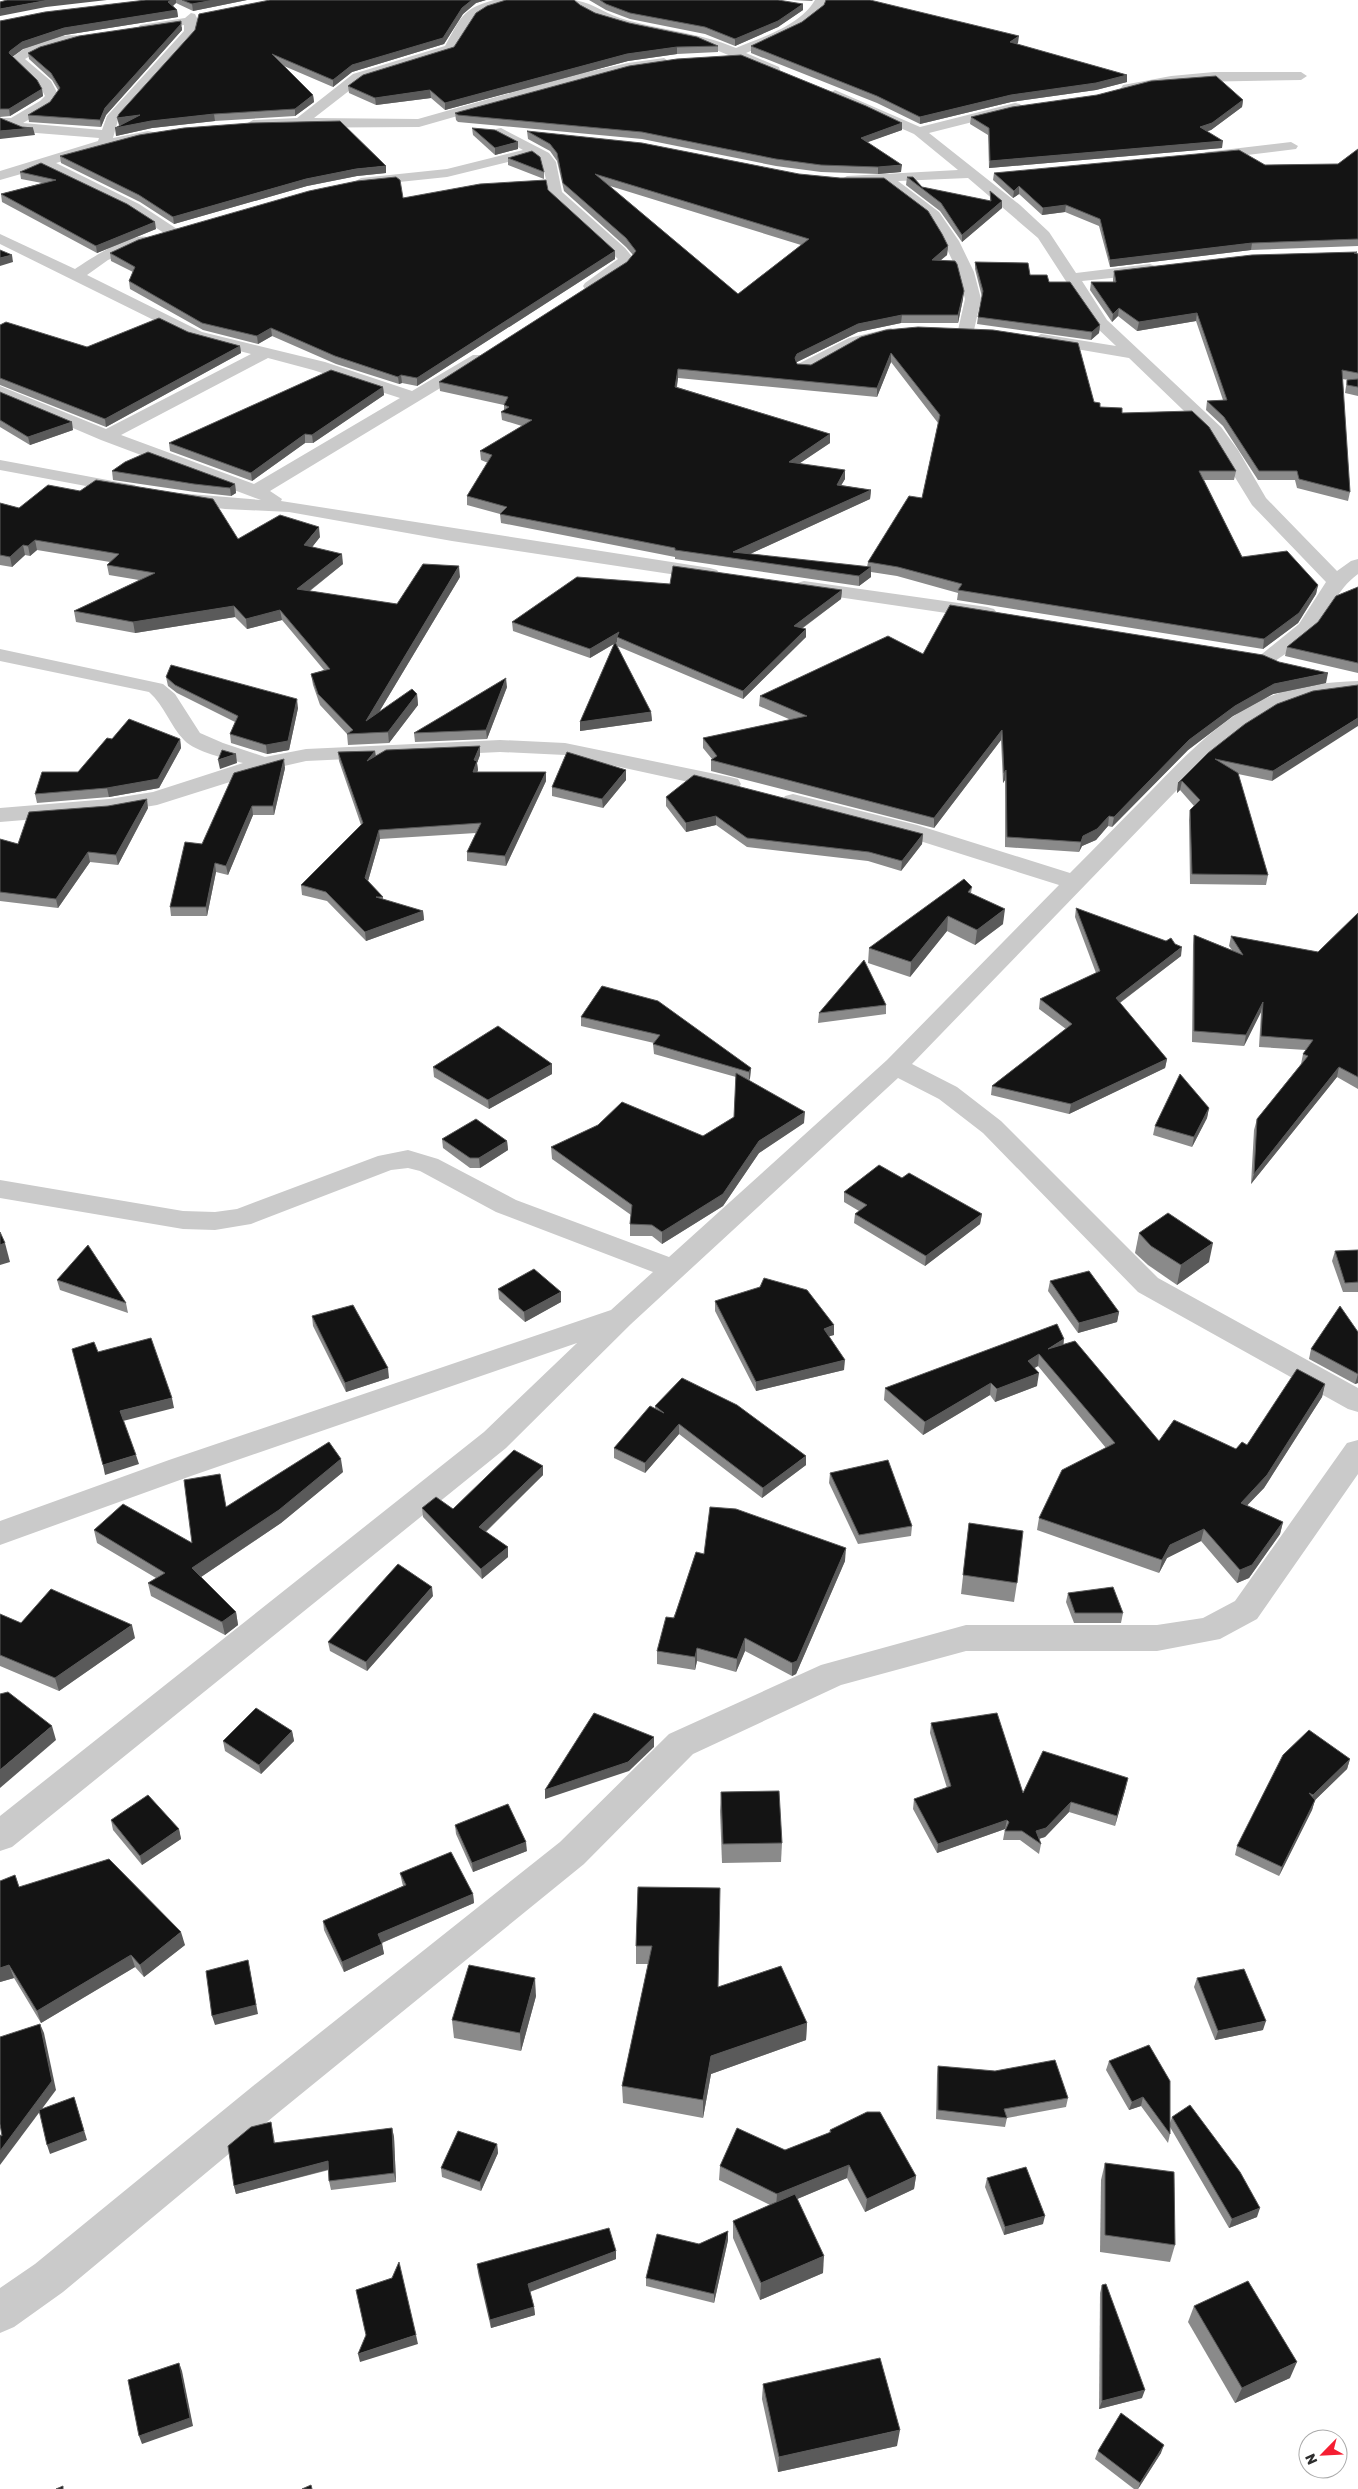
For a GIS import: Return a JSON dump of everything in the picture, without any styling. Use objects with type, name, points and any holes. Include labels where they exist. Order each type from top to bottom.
[{"type":"street","points":[[300,122],[358,77],[450,50],[468,15],[479,8],[507,0]]},
{"type":"street","points":[[576,0],[602,15],[627,24],[701,39],[790,76]]},
{"type":"street","points":[[714,58],[738,55],[789,29],[820,3]]},
{"type":"street","points":[[801,4],[820,3]]},
{"type":"street","points":[[178,10],[191,18]]},
{"type":"street","points":[[134,29],[207,15]]},
{"type":"street","points":[[0,176],[44,163],[105,139],[112,119],[131,94],[190,32],[191,18]]},
{"type":"street","points":[[6,122],[45,104],[52,96],[46,84],[18,59],[22,54],[57,42],[86,38]]},
{"type":"street","points":[[419,124],[628,66],[677,60]]},
{"type":"street","points":[[1114,91],[1150,82],[1174,79],[1225,76],[1301,76]]},
{"type":"street","points":[[820,88],[919,131],[975,175],[1044,235],[1101,323],[1215,431],[1230,450],[1258,501],[1336,581]]},
{"type":"street","points":[[919,131],[957,120],[1030,106]]},
{"type":"street","points":[[6,122],[24,128],[105,139],[161,133]]},
{"type":"street","points":[[243,125],[300,122],[419,124],[452,127]]},
{"type":"street","points":[[485,130],[535,134]]},
{"type":"street","points":[[501,132],[536,151],[549,162],[555,193],[620,251],[626,259],[622,266],[580,294]]},
{"type":"street","points":[[1188,157],[1291,146]]},
{"type":"street","points":[[348,184],[447,173],[536,151]]},
{"type":"street","points":[[44,163],[134,206],[172,232]]},
{"type":"street","points":[[831,179],[886,179],[996,174]]},
{"type":"street","points":[[886,179],[934,215],[951,241],[966,272],[973,299],[966,330]]},
{"type":"street","points":[[77,275],[103,257],[133,243],[190,226]]},
{"type":"street","points":[[0,238],[110,291],[146,312],[196,335],[267,352],[415,397]]},
{"type":"street","points":[[1072,278],[1161,268]]},
{"type":"street","points":[[947,329],[985,332]]},
{"type":"street","points":[[804,368],[854,341],[903,331]]},
{"type":"street","points":[[1022,336],[1133,354]]},
{"type":"street","points":[[256,491],[497,347]]},
{"type":"street","points":[[107,436],[267,352]]},
{"type":"street","points":[[0,391],[107,436],[256,491],[289,507]]},
{"type":"street","points":[[5,469],[153,494],[226,504],[289,507],[452,535],[729,576]]},
{"type":"street","points":[[1267,658],[1306,628],[1317,614],[1336,581],[1358,565]]},
{"type":"street","points":[[788,584],[1005,616]]},
{"type":"street","points":[[1248,654],[1267,658],[1299,678],[1358,688]]},
{"type":"street","points":[[0,655],[135,682],[156,688],[168,698],[192,737],[215,748],[266,763]]},
{"type":"street","points":[[0,1836],[495,1440],[621,1317],[896,1066],[1197,756],[1244,720],[1270,704],[1299,678],[1358,682]]},
{"type":"street","points":[[0,815],[109,806],[157,798],[266,763],[316,754],[500,746],[565,749],[701,777],[747,789]]},
{"type":"street","points":[[775,796],[909,830],[1074,882]]},
{"type":"street","points":[[896,1066],[948,1093],[992,1127],[1148,1285],[1358,1401]]},
{"type":"street","points":[[0,1190],[183,1220],[215,1222],[241,1218],[388,1162],[408,1159],[429,1165],[506,1206],[673,1269]]},
{"type":"street","points":[[0,1533],[180,1468],[621,1317]]},
{"type":"street","points":[[0,2313],[49,2278],[266,2098],[572,1853],[681,1744],[833,1674],[966,1638],[1157,1638],[1209,1630],[1246,1610],[1358,1451]]},
{"type":"building","points":[[7,0],[49,0],[0,9],[0,2]]},
{"type":"building","points":[[146,0],[171,0],[168,2],[177,10],[64,28],[22,42],[9,53],[37,80],[42,89],[9,109],[0,109],[0,21],[45,12]]},
{"type":"building","points":[[182,0],[214,0],[192,4]]},
{"type":"building","points":[[270,0],[472,0],[462,8],[443,38],[352,65],[333,80],[272,54],[313,95],[295,109],[214,114],[151,121],[115,128],[140,115],[117,118],[195,30],[199,14]]},
{"type":"building","points":[[506,0],[574,0],[595,13],[629,23],[697,37],[718,46],[677,47],[627,54],[445,103],[430,90],[375,98],[348,86],[363,75],[454,47],[476,13],[487,6]]},
{"type":"building","points":[[600,0],[778,0],[803,4],[778,21],[735,39],[705,27],[630,13]]},
{"type":"building","points":[[826,0],[870,0],[1019,36],[1010,42],[1127,75],[1096,83],[1011,95],[920,117],[877,96],[751,46],[802,22],[824,5]]},
{"type":"building","points":[[181,21],[181,24],[105,108],[100,120],[28,115],[50,102],[60,88],[51,73],[28,53],[40,47],[79,36]]},
{"type":"building","points":[[741,55],[866,106],[902,123],[861,138],[902,165],[878,167],[821,165],[776,159],[642,132],[458,115],[455,113],[629,66],[677,59]]},
{"type":"building","points":[[1216,76],[1243,100],[1212,123],[1200,127],[1223,141],[990,161],[989,128],[971,117],[1012,107],[1097,95],[1151,81]]},
{"type":"building","points":[[0,118],[22,127],[33,128],[0,131]]},
{"type":"building","points":[[340,121],[386,166],[356,169],[306,179],[173,217],[139,195],[60,156],[139,135],[184,128],[251,123]]},
{"type":"building","points":[[472,128],[495,130],[518,142],[495,148]]},
{"type":"building","points":[[527,131],[642,143],[799,174],[840,178],[884,178],[928,211],[942,234],[948,246],[932,260],[955,261],[957,264],[964,291],[958,315],[902,315],[858,324],[797,354],[795,358],[797,364],[811,365],[861,337],[886,330],[918,327],[993,330],[1078,343],[1094,402],[1100,403],[1100,407],[1122,408],[1122,413],[1192,411],[1209,427],[1236,471],[1199,471],[1242,557],[1287,551],[1318,585],[1299,613],[1264,639],[958,590],[962,584],[898,567],[868,562],[909,496],[922,498],[940,415],[891,353],[877,388],[678,369],[675,387],[830,434],[789,462],[845,470],[837,485],[871,490],[733,552],[871,567],[859,576],[675,550],[675,548],[500,514],[507,507],[467,496],[492,455],[480,451],[532,420],[501,412],[509,407],[504,405],[508,397],[439,382],[627,262],[636,251],[626,238],[563,183],[557,153],[550,144]],"holes":[[[595,174],[809,239],[738,294]]]},
{"type":"building","points":[[1358,149],[1358,239],[1252,243],[1110,260],[1100,219],[1066,205],[1043,208],[1019,186],[1014,191],[994,173],[1239,150],[1265,165],[1338,164]]},
{"type":"building","points":[[532,151],[540,157],[544,172],[508,158]]},
{"type":"building","points":[[41,163],[127,204],[155,222],[96,246],[1,194],[56,180],[20,172]]},
{"type":"building","points":[[396,177],[400,180],[403,198],[480,184],[546,180],[548,190],[615,251],[417,378],[401,375],[398,377],[335,356],[271,328],[257,336],[202,323],[129,281],[135,267],[110,253],[138,240],[309,191],[357,181]]},
{"type":"building","points":[[907,177],[913,177],[922,187],[991,201],[990,191],[1002,201],[962,235],[941,203]]},
{"type":"building","points":[[0,250],[12,255],[0,258]]},
{"type":"building","points":[[1357,252],[1354,253],[1358,254],[1358,373],[1342,370],[1350,492],[1299,479],[1297,471],[1259,471],[1224,417],[1207,401],[1227,400],[1197,313],[1139,322],[1119,308],[1113,314],[1091,282],[1116,282],[1114,271],[1252,255]]},
{"type":"building","points":[[975,262],[1028,263],[1030,275],[1047,275],[1049,282],[1070,282],[1100,325],[1092,332],[978,317],[983,291]]},
{"type":"building","points":[[159,318],[188,332],[240,346],[105,419],[0,378],[0,325],[6,322],[87,347]]},
{"type":"building","points":[[331,370],[383,387],[312,435],[305,434],[251,473],[169,443]]},
{"type":"building","points":[[1358,379],[1358,387],[1347,385],[1347,380]]},
{"type":"building","points":[[0,392],[72,422],[28,437],[0,420]]},
{"type":"building","points":[[148,452],[235,484],[230,488],[112,471],[125,462]]},
{"type":"building","points":[[96,480],[213,499],[238,539],[280,515],[319,527],[304,545],[342,554],[297,589],[397,604],[423,564],[459,566],[366,721],[412,689],[417,694],[388,732],[347,734],[353,730],[318,694],[311,674],[330,669],[280,610],[246,619],[234,606],[133,622],[74,611],[155,573],[107,565],[119,554],[35,540],[28,546],[23,545],[10,557],[0,555],[0,503],[19,508],[48,485],[80,491]]},
{"type":"building","points":[[673,566],[842,590],[794,626],[806,629],[743,691],[617,637],[619,632],[590,649],[512,622],[577,577],[670,584]]},
{"type":"building","points":[[1358,587],[1358,663],[1287,647],[1318,622],[1336,596]]},
{"type":"building","points":[[950,605],[1263,655],[1279,662],[1328,673],[1274,684],[1235,706],[1189,740],[1114,817],[1109,816],[1097,829],[1083,836],[1081,842],[1007,837],[1006,770],[1004,773],[1002,730],[934,818],[711,760],[717,756],[703,738],[807,716],[760,696],[888,636],[923,654]]},
{"type":"building","points":[[615,642],[651,712],[580,722]]},
{"type":"building","points":[[171,665],[297,699],[288,741],[266,745],[230,734],[238,716],[175,685],[166,677]]},
{"type":"building","points":[[506,678],[486,730],[414,733],[446,714]]},
{"type":"building","points":[[1358,685],[1358,718],[1273,771],[1215,759],[1238,773],[1268,875],[1192,874],[1190,810],[1200,800],[1182,781],[1178,783],[1208,753],[1245,724],[1277,704],[1313,691]]},
{"type":"building","points":[[129,719],[180,739],[158,779],[107,788],[35,794],[42,772],[78,772],[107,738],[112,739]]},
{"type":"building","points":[[480,746],[474,760],[477,761],[473,772],[546,772],[505,856],[467,852],[481,823],[379,830],[365,878],[383,897],[376,897],[423,911],[365,932],[326,892],[301,885],[363,823],[338,752],[375,751],[367,761],[386,750]]},
{"type":"building","points":[[222,750],[236,754],[218,760]]},
{"type":"building","points":[[567,752],[626,770],[602,799],[552,787]]},
{"type":"building","points":[[284,759],[273,806],[252,806],[226,866],[215,863],[206,907],[170,907],[185,842],[202,844],[234,773]]},
{"type":"building","points":[[694,775],[923,834],[902,861],[869,852],[747,838],[716,816],[686,823],[666,797]]},
{"type":"building","points":[[147,799],[116,855],[88,852],[56,899],[0,892],[0,839],[18,844],[29,812],[108,806]]},
{"type":"building","points":[[964,879],[972,887],[968,892],[1005,909],[977,930],[948,916],[911,962],[869,948]]},
{"type":"building","points":[[1076,908],[1166,941],[1171,938],[1175,944],[1182,947],[1116,998],[1167,1059],[1071,1104],[992,1086],[1072,1024],[1040,999],[1100,971]]},
{"type":"building","points":[[1358,913],[1358,1077],[1339,1067],[1254,1174],[1257,1119],[1308,1056],[1303,1054],[1313,1040],[1261,1036],[1263,1002],[1246,1035],[1194,1031],[1194,935],[1243,955],[1231,936],[1318,952]]},
{"type":"building","points":[[864,960],[886,1005],[819,1013]]},
{"type":"building","points":[[602,986],[658,1001],[751,1068],[749,1072],[653,1044],[660,1035],[581,1017]]},
{"type":"building","points":[[498,1026],[552,1064],[488,1100],[433,1067]]},
{"type":"building","points":[[736,1073],[805,1112],[759,1141],[723,1194],[662,1232],[652,1225],[630,1224],[632,1205],[551,1147],[598,1125],[622,1102],[703,1136],[734,1117]]},
{"type":"building","points":[[1180,1074],[1209,1108],[1194,1137],[1155,1126]]},
{"type":"building","points":[[476,1119],[507,1141],[479,1158],[470,1158],[442,1139]]},
{"type":"building","points":[[879,1165],[902,1178],[909,1173],[982,1214],[926,1256],[855,1214],[867,1205],[844,1192]]},
{"type":"building","points":[[1168,1213],[1213,1243],[1181,1265],[1151,1246],[1139,1233]]},
{"type":"building","points":[[0,1232],[5,1243],[0,1245]]},
{"type":"building","points":[[88,1245],[126,1303],[57,1280]]},
{"type":"building","points":[[1358,1250],[1358,1282],[1345,1283],[1335,1251]]},
{"type":"building","points":[[534,1269],[561,1292],[524,1312],[498,1289]]},
{"type":"building","points":[[1089,1271],[1119,1312],[1079,1323],[1050,1281]]},
{"type":"building","points":[[764,1278],[807,1290],[834,1325],[824,1329],[845,1360],[756,1382],[715,1301],[760,1287]]},
{"type":"building","points":[[353,1305],[388,1368],[345,1383],[312,1316]]},
{"type":"building","points":[[1340,1306],[1358,1332],[1358,1374],[1311,1349]]},
{"type":"building","points":[[1057,1324],[1064,1339],[1048,1349],[1075,1341],[1159,1441],[1174,1420],[1236,1449],[1242,1442],[1247,1445],[1297,1369],[1325,1384],[1267,1475],[1241,1503],[1283,1522],[1252,1565],[1240,1570],[1204,1529],[1170,1545],[1162,1560],[1039,1518],[1062,1470],[1115,1443],[1039,1354],[1028,1361],[1039,1373],[997,1389],[991,1383],[925,1422],[885,1388]]},
{"type":"building","points":[[151,1338],[172,1398],[120,1411],[136,1455],[103,1465],[72,1349],[94,1342],[98,1352]]},
{"type":"building","points":[[682,1378],[737,1405],[806,1456],[763,1488],[679,1424],[645,1463],[614,1448],[650,1406],[664,1413],[655,1406]]},
{"type":"building","points":[[329,1442],[341,1459],[279,1510],[192,1568],[236,1612],[222,1622],[148,1583],[165,1573],[94,1530],[123,1504],[192,1543],[184,1480],[220,1474],[226,1507]]},
{"type":"building","points":[[514,1450],[543,1466],[479,1527],[508,1547],[481,1569],[422,1508],[436,1497],[453,1509]]},
{"type":"building","points":[[888,1460],[912,1526],[859,1535],[830,1473]]},
{"type":"building","points":[[710,1507],[736,1509],[846,1548],[797,1661],[792,1663],[745,1638],[737,1659],[697,1648],[695,1657],[657,1651],[666,1617],[674,1618],[696,1552],[704,1554]]},
{"type":"building","points":[[969,1523],[1023,1531],[1017,1583],[963,1575]]},
{"type":"building","points":[[398,1564],[432,1587],[366,1662],[328,1642]]},
{"type":"building","points":[[1113,1587],[1123,1613],[1075,1613],[1068,1593]]},
{"type":"building","points":[[51,1589],[132,1625],[55,1678],[0,1655],[0,1614],[21,1623]]},
{"type":"building","points":[[8,1692],[52,1726],[0,1770],[0,1694]]},
{"type":"building","points":[[256,1708],[292,1731],[259,1765],[223,1741]]},
{"type":"building","points":[[594,1713],[654,1737],[628,1762],[545,1790]]},
{"type":"building","points":[[997,1713],[1023,1793],[1043,1751],[1128,1778],[1117,1816],[1071,1802],[1046,1828],[1036,1831],[1041,1844],[1022,1831],[1005,1831],[1009,1822],[1007,1820],[938,1844],[914,1799],[951,1786],[931,1723]]},
{"type":"building","points":[[1309,1730],[1350,1759],[1313,1795],[1309,1793],[1315,1800],[1282,1867],[1237,1846],[1283,1755]]},
{"type":"building","points":[[779,1791],[782,1843],[723,1844],[721,1792]]},
{"type":"building","points":[[148,1795],[179,1829],[140,1856],[111,1820]]},
{"type":"building","points":[[508,1804],[526,1842],[472,1863],[455,1825]]},
{"type":"building","points":[[451,1852],[473,1894],[378,1934],[382,1944],[342,1962],[323,1921],[406,1885],[400,1873]]},
{"type":"building","points":[[109,1859],[181,1932],[140,1965],[131,1955],[37,2011],[9,1965],[0,1968],[0,1881],[15,1875],[19,1887]]},
{"type":"building","points":[[638,1887],[720,1888],[718,1987],[781,1966],[807,2023],[711,2056],[703,2100],[622,2086],[652,1946],[636,1946]]},
{"type":"building","points":[[248,1960],[256,2005],[212,2016],[206,1971]]},
{"type":"building","points":[[469,1965],[535,1978],[520,2033],[452,2020]]},
{"type":"building","points":[[1244,1969],[1266,2021],[1218,2031],[1197,1978]]},
{"type":"building","points":[[40,2024],[52,2081],[0,2151],[0,2135],[2,2136],[0,2124],[0,2037]]},
{"type":"building","points":[[1149,2045],[1170,2081],[1170,2134],[1143,2097],[1132,2102],[1109,2061]]},
{"type":"building","points":[[1055,2060],[1068,2098],[1004,2109],[1007,2118],[938,2110],[938,2066],[995,2071]]},
{"type":"building","points":[[74,2097],[84,2131],[47,2145],[39,2110]]},
{"type":"building","points":[[1190,2105],[1240,2172],[1260,2208],[1232,2219],[1172,2117]]},
{"type":"building","points":[[867,2112],[880,2112],[916,2176],[867,2199],[849,2165],[777,2194],[720,2166],[737,2128],[785,2150],[831,2132],[830,2130]]},
{"type":"building","points":[[271,2122],[274,2143],[392,2128],[394,2173],[329,2181],[328,2161],[234,2186],[228,2146],[251,2127]]},
{"type":"building","points":[[458,2131],[497,2144],[480,2182],[441,2168]]},
{"type":"building","points":[[1105,2163],[1174,2172],[1175,2245],[1105,2235]]},
{"type":"building","points":[[1026,2167],[1045,2216],[1005,2227],[987,2178]]},
{"type":"building","points":[[795,2194],[824,2256],[761,2283],[733,2221]]},
{"type":"building","points":[[609,2228],[616,2251],[528,2284],[534,2307],[490,2320],[477,2264]]},
{"type":"building","points":[[728,2231],[714,2294],[646,2278],[657,2234],[699,2244]]},
{"type":"building","points":[[399,2262],[416,2335],[358,2354],[366,2335],[356,2290],[392,2278]]},
{"type":"building","points":[[1248,2281],[1297,2362],[1242,2388],[1194,2306]]},
{"type":"building","points":[[1106,2284],[1145,2390],[1102,2401],[1102,2285]]},
{"type":"building","points":[[880,2358],[900,2430],[779,2457],[763,2384]]},
{"type":"building","points":[[179,2363],[190,2418],[139,2436],[128,2380]]},
{"type":"building","points":[[1121,2413],[1164,2445],[1140,2483],[1098,2451]]},
{"type":"building","points":[[311,2485],[312,2489],[302,2489]]}]
